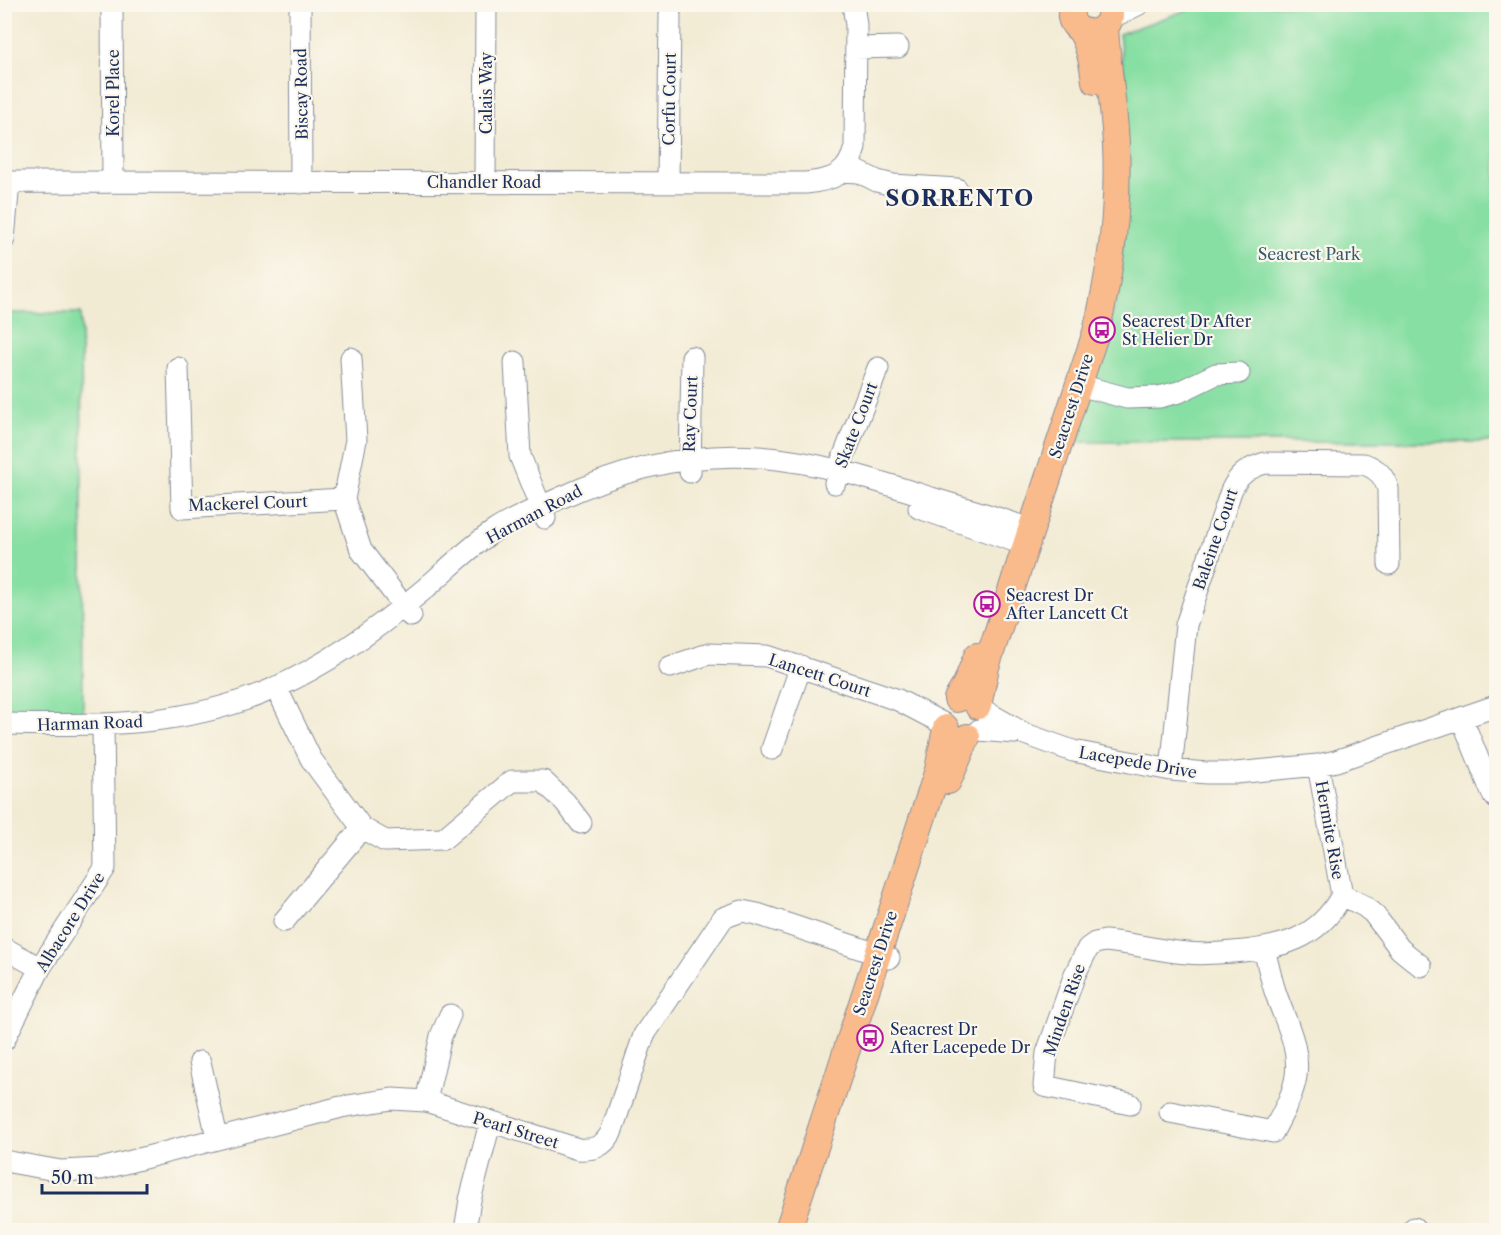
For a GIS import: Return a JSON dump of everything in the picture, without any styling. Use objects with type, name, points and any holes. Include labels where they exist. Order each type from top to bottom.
[{"type":"main road","points":[[1073,4],[1072,21],[1101,20]]},
{"type":"main road","name":"Seacrest Drive","points":[[1023,535],[1079,385],[1101,309],[1112,245],[1116,145],[1101,20]]},
{"type":"main road","name":"Seacrest Drive","points":[[788,1230],[883,956],[952,767],[963,717],[986,668],[1085,327],[1101,241],[1104,190],[1098,111],[1087,43],[1101,20]]},
{"type":"main road","name":"Seacrest Drive","points":[[800,1230],[883,956]]},
{"type":"street","name":"Korel Place","points":[[112,4],[113,182]]},
{"type":"street","name":"Biscay Road","points":[[300,4],[301,183]]},
{"type":"street","name":"Calais Way","points":[[485,182],[486,4]]},
{"type":"street","points":[[842,171],[853,157],[855,147],[856,25],[853,4]]},
{"type":"street","points":[[1101,20],[1139,4]]},
{"type":"street","name":"Corfu Court","points":[[668,183],[670,15]]},
{"type":"street","points":[[856,48],[898,47]]},
{"type":"street","name":"Chandler Road","points":[[7,182],[806,183],[830,180],[842,171]]},
{"type":"street","points":[[842,171],[860,172],[877,181],[893,185],[957,189]]},
{"type":"street","points":[[4,239],[7,182]]},
{"type":"street","name":"Ray Court","points":[[689,466],[692,357]]},
{"type":"street","points":[[351,358],[356,440],[344,499],[361,550],[408,611]]},
{"type":"street","points":[[515,362],[520,456],[543,512]]},
{"type":"street","name":"Mackerel Court","points":[[178,368],[182,508],[344,499]]},
{"type":"street","name":"Skate Court","points":[[837,477],[878,368]]},
{"type":"street","points":[[1079,385],[1127,398],[1159,397],[1179,392],[1216,374],[1239,373]]},
{"type":"street","name":"Harman Road","points":[[4,735],[103,731],[184,717],[279,693],[336,671],[360,656],[494,531],[543,512],[588,485],[644,467],[689,466],[757,457],[795,461],[885,497],[1023,535]]},
{"type":"street","name":"Baleine Court","points":[[1171,770],[1186,625],[1231,491],[1239,476],[1255,466],[1265,464],[1364,464],[1372,467],[1385,479],[1388,489],[1389,564]]},
{"type":"street","name":"Lancett Court","points":[[670,667],[708,654],[766,656],[898,700],[963,717]]},
{"type":"street","points":[[772,749],[801,666]]},
{"type":"street","points":[[279,693],[311,759],[362,828],[385,841],[443,839],[512,781],[543,781],[565,802],[581,823]]},
{"type":"street","name":"Lacepede Drive","points":[[963,717],[1025,734],[1073,751],[1171,770],[1236,773],[1318,765],[1355,756],[1497,706]]},
{"type":"street","points":[[1462,719],[1492,793],[1497,798]]},
{"type":"street","name":"Harman Road","points":[[4,724],[103,731]]},
{"type":"street","name":"Albacore Drive","points":[[4,1040],[40,968],[105,868],[103,731]]},
{"type":"street","name":"Hermite Rise","points":[[1318,765],[1342,895],[1364,906],[1373,914],[1400,949],[1421,966]]},
{"type":"street","points":[[284,921],[362,828]]},
{"type":"street","name":"Minden Rise","points":[[1130,1104],[1044,1086],[1047,1053],[1082,957],[1088,948],[1095,943],[1105,941],[1188,954],[1280,946],[1315,929],[1334,909],[1342,895]]},
{"type":"street","name":"Pearl Street","points":[[4,1161],[61,1171],[101,1169],[217,1137],[341,1107],[392,1099],[426,1101],[490,1123],[578,1149],[590,1150],[606,1142],[611,1133],[644,1035],[718,923],[730,914],[741,911],[757,914],[883,956]]},
{"type":"street","points":[[4,948],[40,968]]},
{"type":"street","points":[[1170,1112],[1273,1132],[1293,1088],[1296,1059],[1294,1043],[1276,994],[1264,949]]},
{"type":"street","points":[[426,1101],[441,1036],[450,1015]]},
{"type":"street","points":[[200,1062],[217,1137]]},
{"type":"street","points":[[465,1230],[470,1200],[490,1123]]},
{"type":"green space","name":"Seacrest Park","points":[[1201,5],[1496,5],[1496,442],[1074,442],[1119,292],[1126,193],[1126,92],[1119,34]]},
{"type":"green space","points":[[4,313],[81,313],[83,715],[5,715]]},
{"type":"place","name":"Seacrest Dr After St Helier Dr","points":[[1102,330]]},
{"type":"place","name":"Seacrest Dr After Lancett Ct","points":[[987,604]]},
{"type":"place","name":"Seacrest Dr After Lacepede Dr","points":[[870,1038]]},
{"type":"district","name":"SORRENTO","points":[[960,198]]}]
